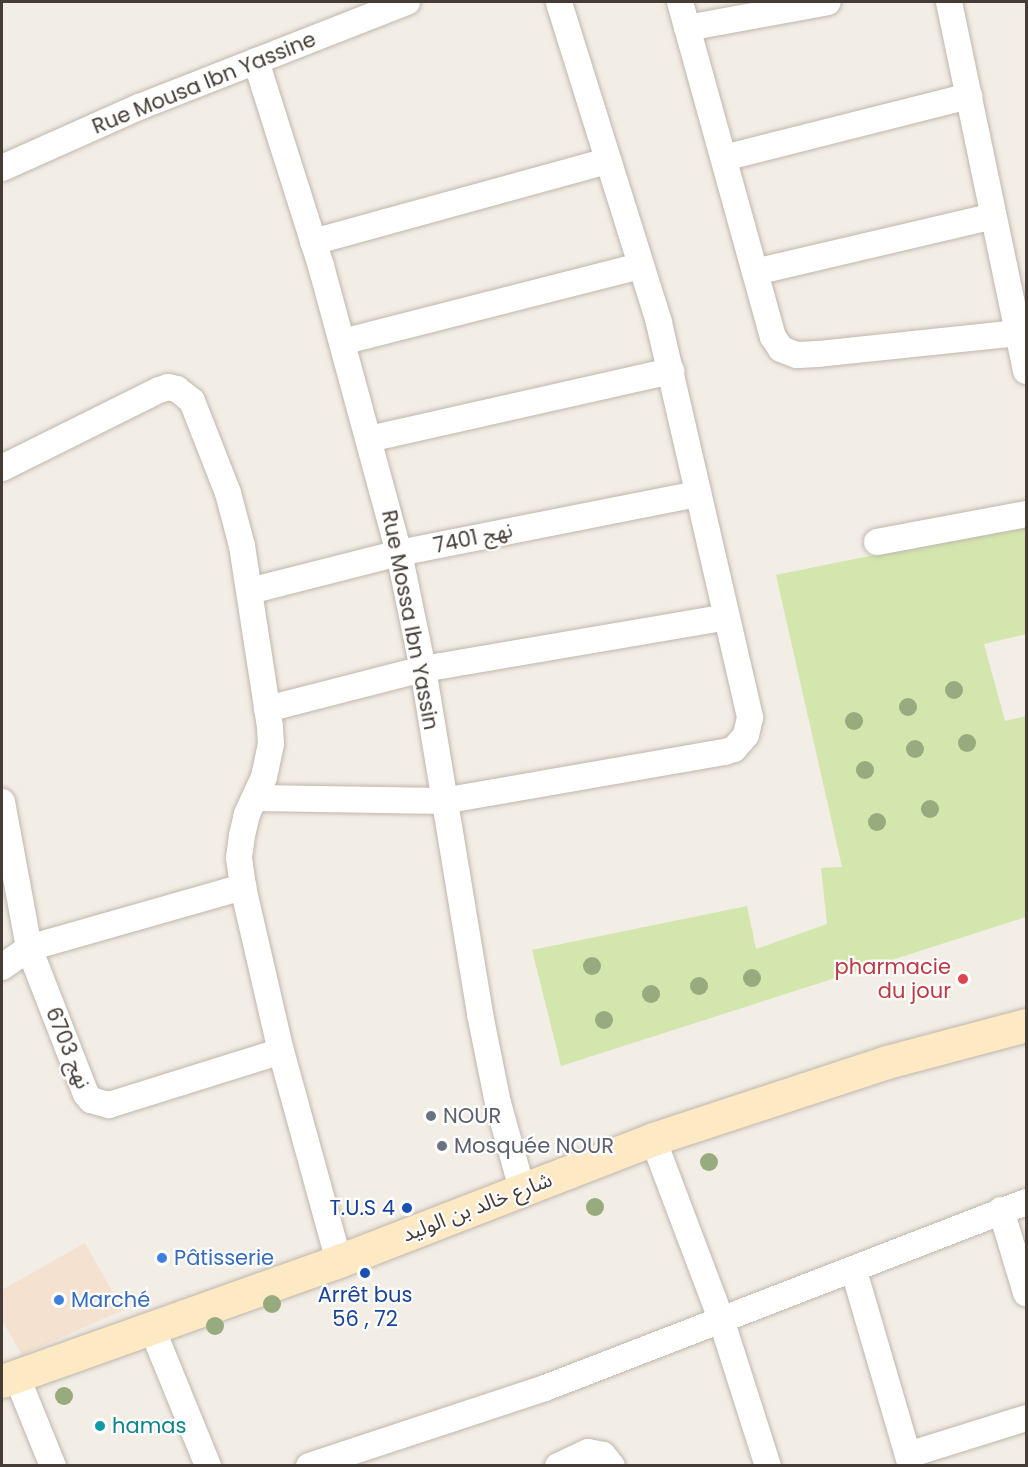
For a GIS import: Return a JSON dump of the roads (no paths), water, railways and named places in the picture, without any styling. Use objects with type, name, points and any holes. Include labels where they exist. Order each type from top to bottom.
[{"type":"street","name":"Rue Mousa Ibn Yassine","points":[[2,168],[139,106],[407,2]]},
{"type":"street","points":[[256,798],[442,801],[734,749],[746,735],[750,717],[671,370],[559,2]]},
{"type":"street","points":[[680,2],[773,336],[787,354],[1023,349],[949,2]]},
{"type":"street","points":[[687,28],[828,2]]},
{"type":"street","name":"Rue Mossa Ibn Yassin","points":[[256,61],[314,242],[399,553],[423,669],[442,801],[482,1025],[498,1102],[522,1189]]},
{"type":"street","points":[[724,158],[969,96]]},
{"type":"street","points":[[314,242],[607,161]]},
{"type":"street","points":[[756,272],[993,216]]},
{"type":"street","points":[[342,342],[640,266]]},
{"type":"street","points":[[369,439],[671,370]]},
{"type":"street","points":[[2,468],[168,387],[185,393],[197,410],[224,483],[242,546],[271,744],[264,777],[248,814],[242,836],[239,858],[243,887],[281,1051],[339,1261]]},
{"type":"street","name":"نهج 7401","points":[[250,591],[399,553],[698,494]]},
{"type":"street","points":[[877,542],[1026,514]]},
{"type":"street","points":[[267,709],[423,669],[726,617]]},
{"type":"street","name":"نهج 6703","points":[[2,801],[28,948],[86,1094],[96,1103],[110,1105],[281,1051]]},
{"type":"street","points":[[2,967],[28,948],[243,887]]},
{"type":"street","name":"شارع خالد بن الوليد","points":[[9,1378],[339,1261],[653,1139],[887,1062],[1026,1025]]},
{"type":"street","points":[[653,1139],[722,1322],[768,1466]]},
{"type":"street","points":[[309,1466],[545,1388],[854,1271],[1001,1210],[1026,1202]]},
{"type":"street","points":[[1001,1210],[1026,1293]]},
{"type":"street","points":[[854,1271],[909,1460],[1026,1418]]},
{"type":"street","points":[[151,1326],[208,1466]]},
{"type":"street","points":[[9,1378],[53,1466]]},
{"type":"street","points":[[558,1466],[588,1452],[603,1455],[612,1466]]},
{"type":"place","name":"pharmacie du jour","points":[[963,979]]},
{"type":"place","name":"NOUR","points":[[431,1116]]},
{"type":"place","name":"Mosquée NOUR","points":[[442,1146]]},
{"type":"place","name":"T.U.S 4","points":[[407,1208]]},
{"type":"place","name":"Pâtisserie","points":[[162,1258]]},
{"type":"place","name":"Arrêt bus 56 , 72","points":[[365,1273]]},
{"type":"place","name":"Marché","points":[[59,1300]]},
{"type":"place","name":"hamas","points":[[100,1426]]}]
